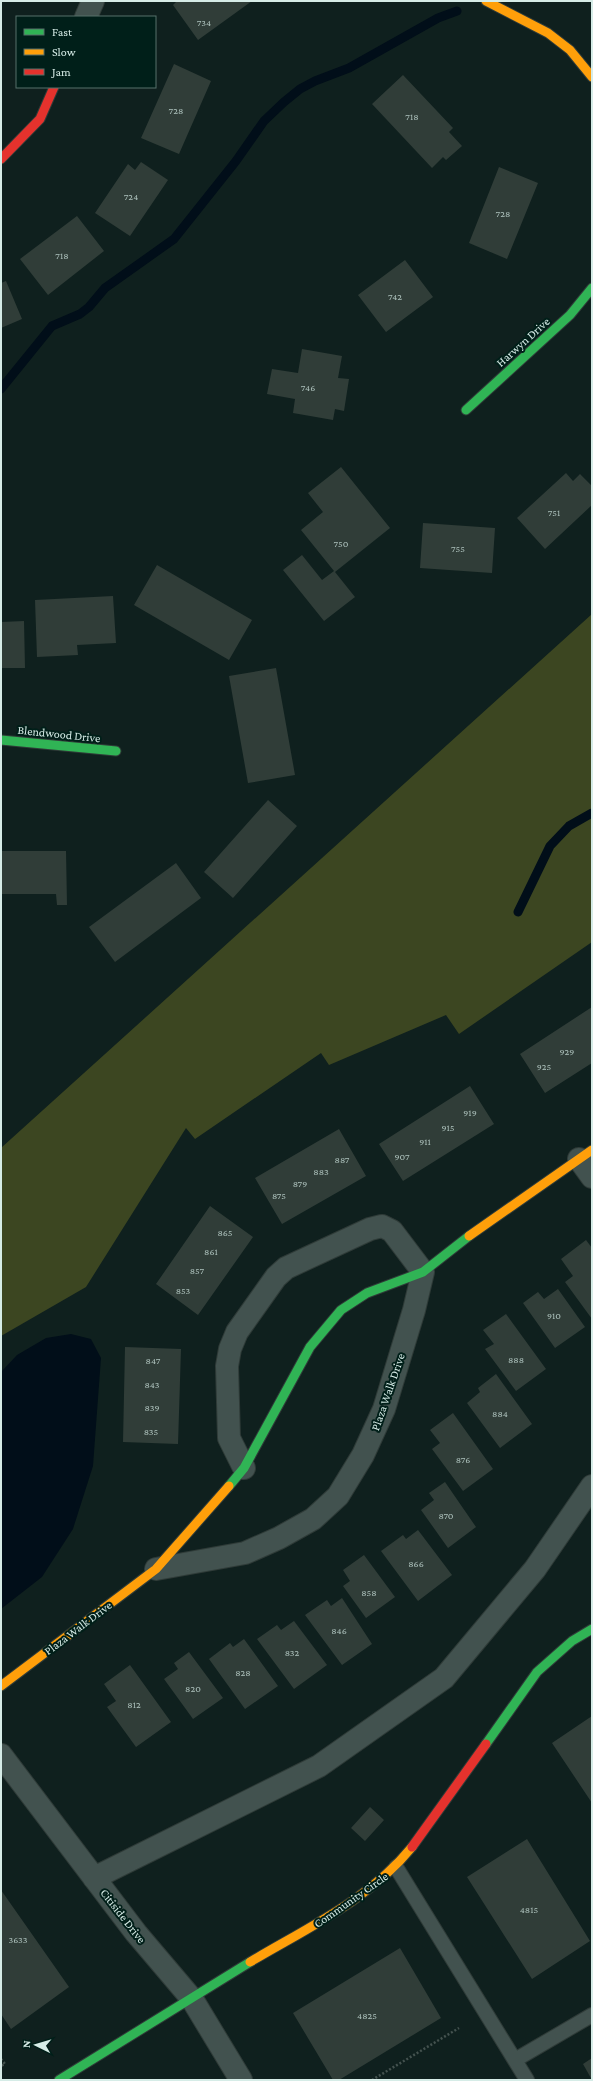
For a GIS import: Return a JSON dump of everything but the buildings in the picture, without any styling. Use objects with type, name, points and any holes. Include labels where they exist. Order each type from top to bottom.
[{"type":"street","points":[[86,16],[93,1]]},
{"type":"street","points":[[486,1],[548,33],[570,50],[592,77]]},
{"type":"street","points":[[1,159],[40,119],[54,88]]},
{"type":"street","name":"Harwyn Drive","points":[[466,410],[570,315],[592,288]]},
{"type":"street","name":"Blendwood Drive","points":[[1,740],[116,751]]},
{"type":"street","points":[[585,1154],[592,1177]]},
{"type":"street","name":"Plaza Walk Drive","points":[[1,1686],[156,1569],[244,1468],[310,1347],[341,1310],[367,1293],[423,1272],[484,1224],[585,1154]]},
{"type":"street","points":[[244,1468],[229,1438],[226,1366],[230,1349],[237,1332],[276,1277],[286,1268],[299,1261],[370,1229],[382,1226],[392,1230],[423,1272]]},
{"type":"street","name":"Plaza Walk Drive","points":[[156,1569],[245,1553],[279,1538],[314,1519],[338,1496],[363,1455],[384,1409],[414,1310],[423,1272]]},
{"type":"street","points":[[94,1878],[320,1766],[444,1678],[535,1569],[592,1486]]},
{"type":"street","name":"Community Circle","points":[[59,2080],[252,1961],[319,1923],[363,1894],[396,1868],[415,1844],[537,1672],[572,1641],[592,1629]]},
{"type":"street","name":"Citiside Drive","points":[[1,1755],[136,1933],[192,1999],[241,2080]]},
{"type":"lane","points":[[396,1868],[527,2080]]},
{"type":"lane","points":[[515,2060],[592,2015]]},
{"type":"path","points":[[372,2080],[459,2028]]},
{"type":"path","points":[[1,2059],[5,2064],[1,2066]]},
{"type":"green space","points":[[592,614],[592,942],[459,1034],[446,1015],[329,1065],[321,1053],[195,1139],[186,1128],[86,1287],[1,1336],[1,1148]]},
{"type":"shaded area","points":[[71,1334],[91,1339],[101,1358],[93,1466],[73,1529],[42,1577],[1,1609],[1,1372],[17,1355],[46,1338]]},
{"type":"waterway","points":[[1,389],[52,326],[80,314],[89,307],[105,288],[174,239],[236,161],[264,121],[284,102],[300,89],[315,81],[349,68],[438,18],[457,11]]},
{"type":"waterway","points":[[518,912],[550,846],[569,826],[592,813]]},
{"type":"traffic: fast","points":[[466,410],[570,315],[592,288]]},
{"type":"traffic: fast","points":[[1,740],[116,751]]},
{"type":"traffic: fast","points":[[229,1486],[244,1468],[310,1347],[341,1310],[367,1293],[423,1272],[469,1236]]},
{"type":"traffic: fast","points":[[486,1744],[537,1672],[572,1641],[592,1629]]},
{"type":"traffic: fast","points":[[59,2080],[250,1962]]},
{"type":"traffic: slow","points":[[486,1],[548,33],[570,50],[592,77]]},
{"type":"traffic: slow","points":[[469,1236],[592,1150]]},
{"type":"traffic: slow","points":[[1,1686],[156,1569],[229,1486]]},
{"type":"traffic: slow","points":[[250,1962],[315,1925],[357,1898],[377,1883],[412,1847]]},
{"type":"traffic: jam","points":[[1,159],[40,119],[54,88]]},
{"type":"traffic: jam","points":[[412,1847],[486,1744]]}]
